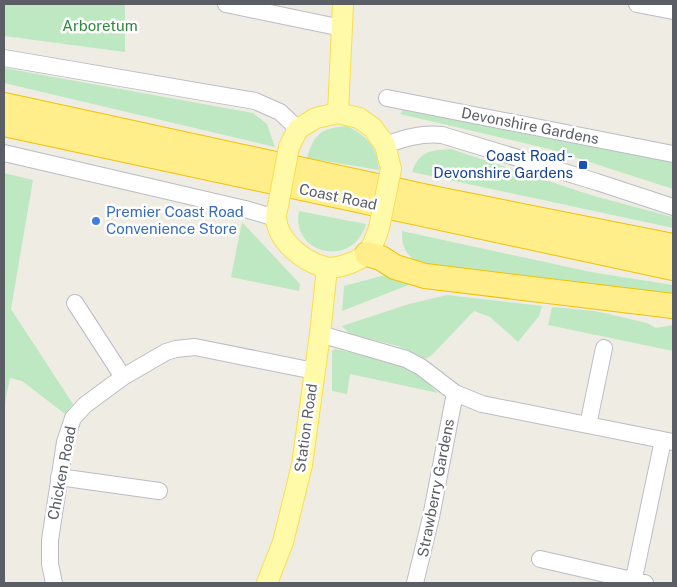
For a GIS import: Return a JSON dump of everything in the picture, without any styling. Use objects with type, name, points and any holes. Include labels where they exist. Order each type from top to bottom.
[{"type":"highway","name":"Coast Road","points":[[4,105],[432,198],[673,246]]},
{"type":"highway","name":"Coast Road","points":[[4,124],[673,268]]},
{"type":"highway","points":[[367,254],[380,258],[395,267],[425,276],[673,306]]},
{"type":"main road","points":[[338,113],[343,4]]},
{"type":"main road","points":[[338,113],[359,118],[373,128],[385,145],[391,169],[379,228],[367,254],[351,264],[327,268],[307,260],[287,243],[280,233],[277,212],[289,147],[298,129],[316,118],[338,113]]},
{"type":"main road","name":"Station Road","points":[[267,583],[283,542],[302,465],[327,268]]},
{"type":"street","points":[[226,4],[342,28]]},
{"type":"street","points":[[646,5],[673,11]]},
{"type":"street","points":[[4,58],[255,101],[280,112],[298,129]]},
{"type":"street","name":"Devonshire Gardens","points":[[386,98],[673,154]]},
{"type":"street","points":[[385,145],[420,134],[442,136],[597,182],[673,207]]},
{"type":"street","points":[[4,153],[245,209],[277,212]]},
{"type":"street","points":[[75,303],[123,377]]},
{"type":"street","points":[[320,334],[406,359],[421,367],[454,393],[482,404],[668,441],[637,582],[540,560]]},
{"type":"street","name":"Chicken Road","points":[[54,583],[50,551],[59,477],[67,435],[73,418],[85,405],[123,377],[166,352],[186,347],[206,349],[314,371]]},
{"type":"street","points":[[588,426],[604,348]]},
{"type":"street","name":"Strawberry Gardens","points":[[415,583],[431,517],[454,393]]},
{"type":"street","points":[[59,477],[159,491]]},
{"type":"green space","name":"Arboretum","points":[[4,4],[125,4],[125,52],[4,36]]},
{"type":"green space","points":[[4,68],[253,113],[267,124],[275,147],[4,83]]},
{"type":"green space","points":[[406,106],[673,160],[673,189],[549,149],[400,114]]},
{"type":"green space","points":[[347,126],[366,138],[374,148],[379,170],[307,158],[313,143],[320,134],[331,128]]},
{"type":"green space","points":[[451,149],[594,196],[673,217],[673,228],[412,172],[418,160],[427,153]]},
{"type":"green space","points":[[4,173],[33,180],[11,309],[73,404],[65,414],[22,381],[10,378],[4,408]]},
{"type":"green space","points":[[299,211],[366,224],[361,235],[353,245],[343,250],[331,252],[320,250],[310,244],[303,236],[299,225]]},
{"type":"green space","points":[[242,222],[300,284],[299,291],[231,277]]},
{"type":"green space","points":[[402,231],[591,272],[673,285],[673,296],[417,263],[405,249]]},
{"type":"green space","points":[[389,274],[411,284],[342,311],[344,286]]},
{"type":"green space","points":[[447,295],[542,306],[539,316],[518,342],[490,317],[474,311],[426,359],[398,346],[350,334],[342,326],[409,304]]},
{"type":"green space","points":[[552,307],[595,311],[647,323],[656,328],[673,325],[673,351],[548,325]]},
{"type":"green space","points":[[335,349],[397,362],[416,372],[438,393],[350,374],[347,394],[332,391],[332,351]]},
{"type":"place","name":"Coast Road - Devonshire Gardens","points":[[583,165]]},
{"type":"place","name":"Premier Coast Road Convenience Store","points":[[96,221]]}]
